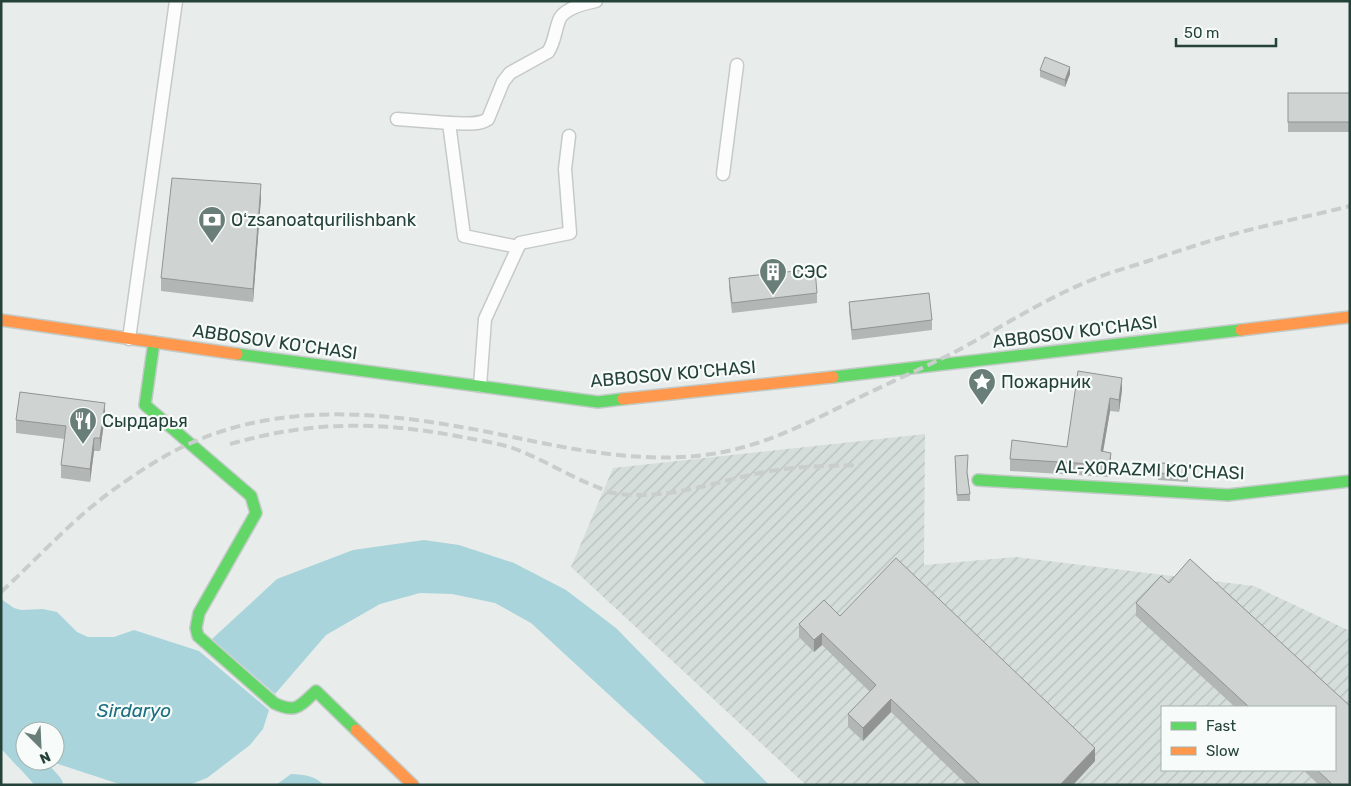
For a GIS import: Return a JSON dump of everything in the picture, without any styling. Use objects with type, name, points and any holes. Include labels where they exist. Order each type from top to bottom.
[{"type":"main road","name":"ABBOSOV KO'CHASI","points":[[1,320],[598,402],[1052,353],[1350,317]]},
{"type":"main road","points":[[154,342],[145,405],[251,496],[256,513],[199,613],[196,628],[198,636],[274,703],[286,710],[297,709],[316,691],[414,785]]},
{"type":"main road","name":"AL-XORAZMI KO'CHASI","points":[[978,480],[1228,495],[1350,481]]},
{"type":"street","points":[[129,339],[176,1]]},
{"type":"street","points":[[397,119],[449,123],[484,122],[488,118],[503,82],[510,73],[548,52],[552,47],[560,18],[566,12],[596,1]]},
{"type":"street","points":[[723,174],[737,65]]},
{"type":"street","points":[[449,123],[464,236],[518,248]]},
{"type":"street","points":[[480,386],[485,319],[520,243],[570,233],[565,169],[569,136]]},
{"type":"shaded area","points":[[925,434],[924,565],[1016,557],[1254,586],[1350,631],[1350,785],[806,785],[571,567],[613,468]]},
{"type":"water","points":[[424,540],[459,545],[514,563],[566,590],[616,628],[769,785],[707,785],[531,623],[495,603],[452,594],[420,593],[380,604],[326,635],[275,694],[212,639],[277,579],[353,550]]},
{"type":"water","name":"Sirdaryo","points":[[1,599],[14,608],[21,610],[43,609],[57,612],[77,632],[88,637],[114,637],[134,630],[199,651],[269,710],[263,729],[250,745],[207,778],[189,785],[126,785],[65,766],[65,721],[15,721],[15,735],[1,722]]},
{"type":"water","points":[[291,774],[313,777],[324,785],[276,785]]},
{"type":"building","points":[[1045,57],[1070,67],[1065,80],[1040,70]]},
{"type":"building","points":[[1288,93],[1350,93],[1350,122],[1288,122]]},
{"type":"building","name":"Oʻzsanoatqurilishbank","points":[[172,178],[261,184],[253,289],[161,278]]},
{"type":"building","points":[[815,269],[817,293],[732,303],[729,278]]},
{"type":"building","points":[[929,293],[932,320],[852,330],[849,302]]},
{"type":"building","points":[[1078,371],[1122,378],[1119,400],[1110,398],[1101,451],[1111,453],[1109,465],[1010,459],[1012,440],[1067,447]]},
{"type":"building","name":"Сырдарья","points":[[20,392],[105,403],[100,438],[94,438],[90,469],[61,465],[66,426],[16,420]]},
{"type":"building","points":[[968,455],[967,473],[970,494],[957,495],[955,456]]},
{"type":"building","points":[[1158,463],[1188,464],[1188,475],[1158,473]]},
{"type":"building","points":[[896,558],[1095,748],[1060,785],[981,785],[891,699],[863,728],[848,714],[876,685],[822,633],[814,640],[799,624],[824,600],[840,616]]},
{"type":"building","points":[[1190,559],[1350,706],[1350,785],[1330,785],[1331,783],[1318,771],[1336,771],[1336,706],[1248,706],[1136,603],[1161,576],[1169,583]]},
{"type":"waterway","name":"Sirdaryo","points":[[1,731],[15,746]]},
{"type":"waterway","name":"Sirdaryo","points":[[38,771],[51,785]]},
{"type":"railway","points":[[1,592],[81,516],[119,486],[180,448],[228,429],[265,420],[341,414],[417,420],[605,454],[661,457],[718,453],[752,445],[801,426],[947,356],[1053,298],[1096,278],[1229,235],[1350,206]]},
{"type":"railway","points":[[230,444],[260,436],[317,427],[373,426],[402,428],[506,446],[528,454],[608,492],[633,495],[653,495],[692,489],[781,469],[860,465]]},
{"type":"traffic: fast","points":[[833,377],[1241,330]]},
{"type":"traffic: fast","points":[[154,342],[145,405],[251,496],[256,513],[199,613],[196,628],[198,636],[274,703],[288,708],[297,707],[316,691],[356,730]]},
{"type":"traffic: fast","points":[[237,354],[598,402],[623,399]]},
{"type":"traffic: fast","points":[[978,480],[1228,495],[1350,481]]},
{"type":"traffic: slow","points":[[1241,330],[1350,317]]},
{"type":"traffic: slow","points":[[1,320],[237,354]]},
{"type":"traffic: slow","points":[[623,399],[833,377]]},
{"type":"traffic: slow","points":[[356,730],[413,785]]},
{"type":"place","name":"Oʻzsanoatqurilishbank","points":[[212,244]]},
{"type":"place","name":"СЭС","points":[[773,296]]},
{"type":"place","name":"Пожарник","points":[[982,406]]},
{"type":"place","name":"Сырдарья","points":[[83,445]]}]
